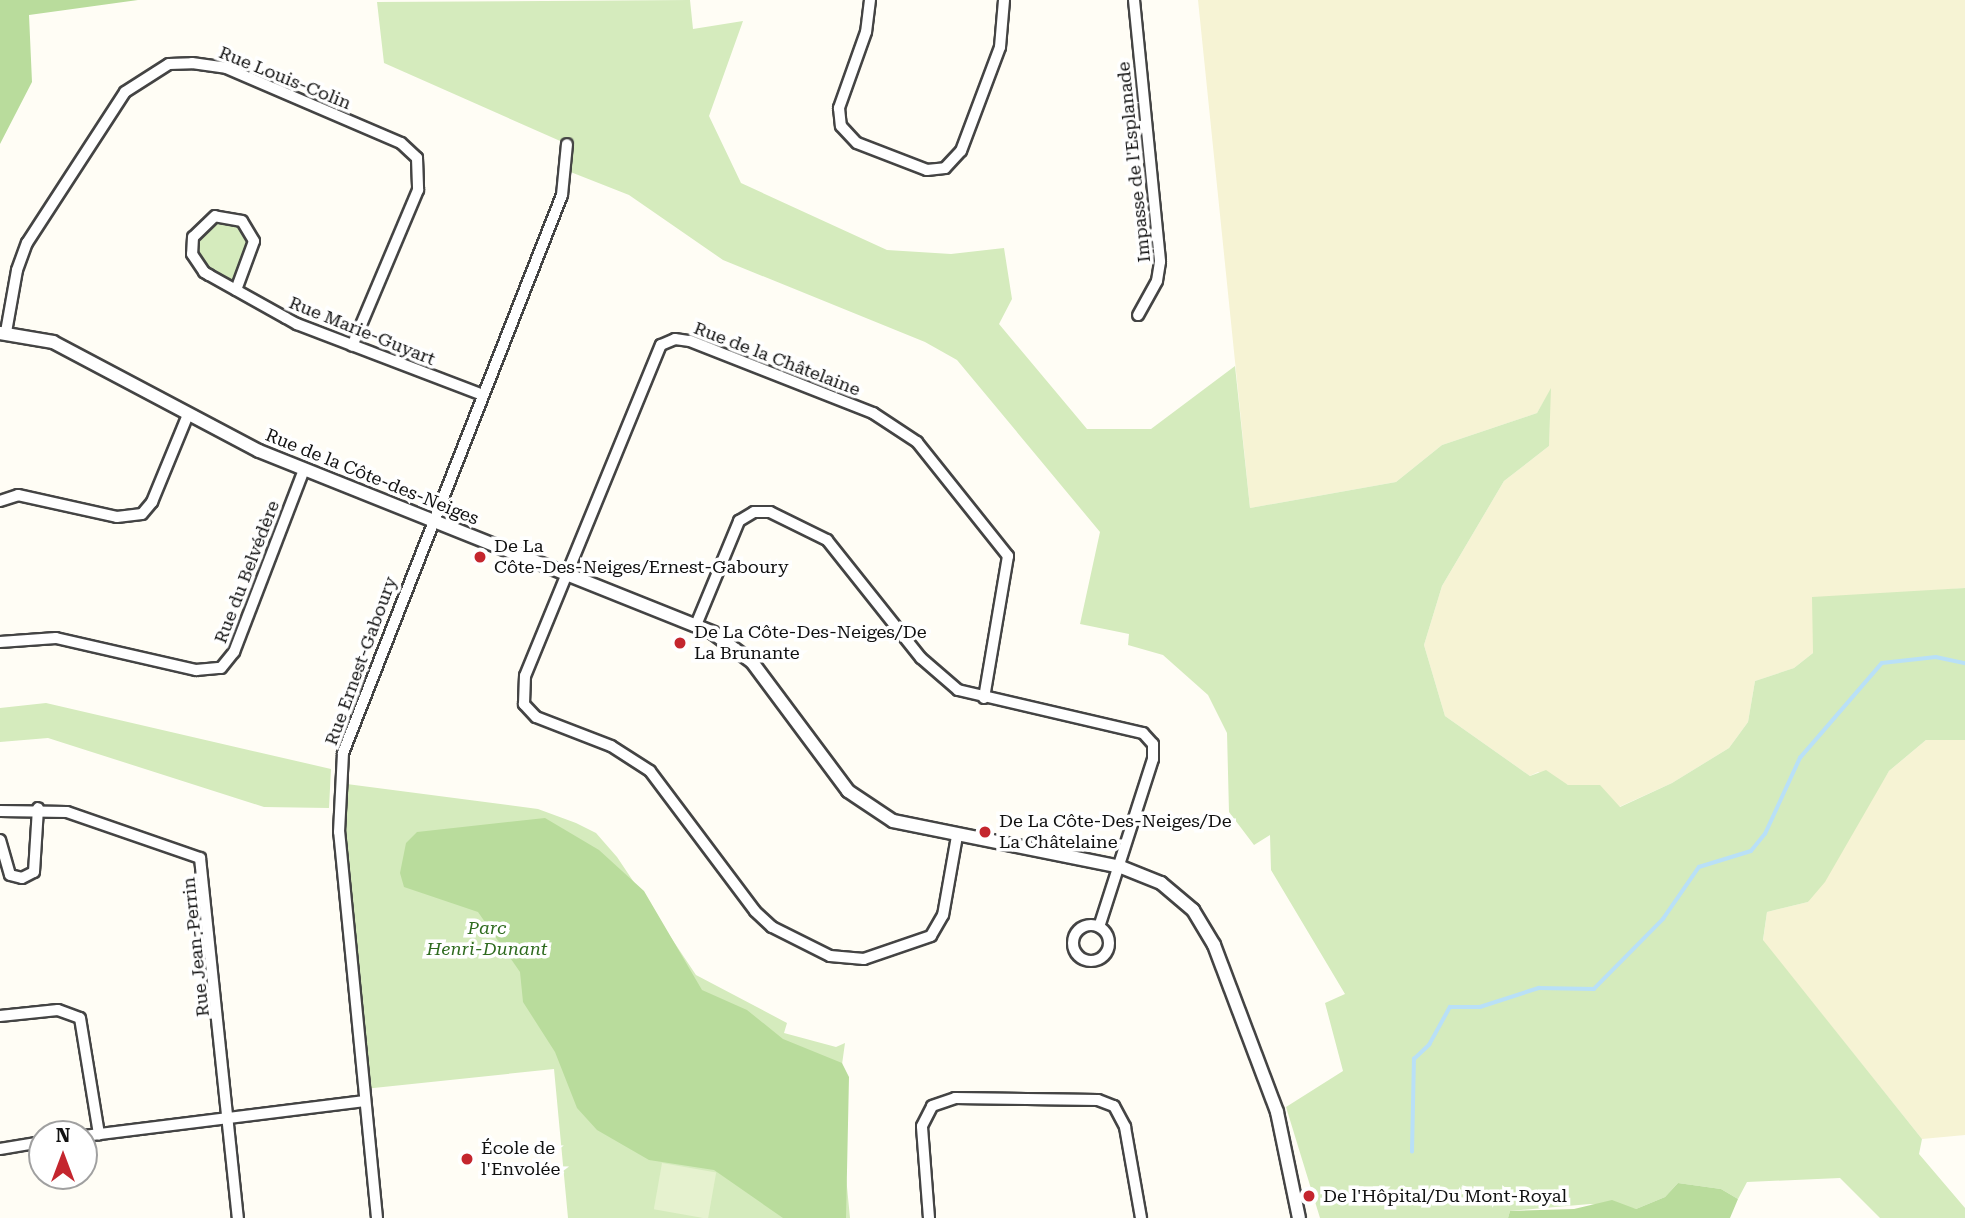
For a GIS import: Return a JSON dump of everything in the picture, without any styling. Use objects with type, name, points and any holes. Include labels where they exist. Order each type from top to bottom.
[{"type":"street","points":[[870,0],[866,32],[839,108],[841,126],[857,143],[927,170],[945,168],[961,151],[1000,47],[1003,0]]},
{"type":"street","name":"Impasse de l'Esplanade","points":[[1134,0],[1160,262],[1157,281],[1138,315]]},
{"type":"street","name":"Rue Louis-Colin","points":[[3,332],[27,243],[125,92],[169,64],[191,63],[226,68],[401,143],[417,158],[418,190],[352,346]]},
{"type":"street","name":"Rue Ernest-Gaboury","points":[[377,1218],[339,832],[340,771],[352,719],[562,195],[567,144]]},
{"type":"street","name":"Rue Marie-Guyart","points":[[236,290],[254,241],[242,221],[215,216],[197,228],[192,254],[204,271],[236,290],[297,324],[480,394]]},
{"type":"street","name":"Rue de la Côte-des-Neiges","points":[[3,332],[68,349],[187,416],[304,470],[696,625],[752,662],[836,778],[860,800],[893,821],[1121,867],[1172,891],[1209,934],[1277,1112],[1299,1218]]},
{"type":"street","name":"Rue de la Châtelaine","points":[[957,836],[941,923],[924,941],[848,960],[819,953],[772,927],[748,903],[650,771],[611,746],[536,717],[524,704],[525,676],[653,356],[667,341],[690,341],[897,426],[917,442],[1002,544],[1008,562],[984,698]]},
{"type":"street","points":[[0,501],[18,495],[117,517],[142,514],[152,502],[187,416]]},
{"type":"street","name":"Rue du Belvédère","points":[[0,642],[56,638],[196,670],[221,668],[234,652],[304,470]]},
{"type":"street","points":[[696,625],[740,521],[754,512],[770,512],[827,540],[930,666],[958,690],[984,698],[1136,729],[1149,738],[1153,759],[1121,867],[1099,927]]},
{"type":"street","points":[[0,840],[10,875],[22,878],[34,872],[38,808]]},
{"type":"street","name":"Rue Jean-Perrin","points":[[0,811],[38,808],[67,812],[200,858],[238,1218]]},
{"type":"street","points":[[0,1016],[58,1010],[80,1018],[99,1134],[365,1101]]},
{"type":"street","points":[[929,1218],[922,1126],[932,1106],[955,1098],[1098,1100],[1114,1106],[1125,1127],[1141,1218]]},
{"type":"street","points":[[0,1149],[28,1144]]},
{"type":"shaded area","points":[[1198,0],[1965,0],[1965,588],[1902,593],[1817,633],[1813,653],[1794,668],[1755,681],[1748,722],[1729,748],[1672,783],[1619,807],[1600,786],[1568,785],[1538,772],[1530,776],[1445,716],[1424,645],[1442,586],[1504,481],[1549,446],[1550,391],[1537,413],[1442,445],[1396,482],[1250,508]]},
{"type":"shaded area","points":[[1926,740],[1965,740],[1965,1135],[1922,1139],[1763,941],[1767,912],[1808,902],[1889,771]]},
{"type":"green space","points":[[0,0],[138,0],[29,15],[32,82],[0,144]]},
{"type":"green space","points":[[690,0],[693,29],[743,21],[709,116],[741,183],[887,250],[951,254],[1004,248],[1012,299],[999,324],[1087,429],[1151,429],[1235,366],[1250,508],[1396,482],[1442,445],[1537,413],[1551,388],[1549,446],[1504,481],[1442,586],[1424,645],[1445,716],[1530,776],[1546,770],[1568,785],[1600,785],[1620,807],[1672,783],[1729,748],[1748,722],[1755,681],[1794,668],[1813,653],[1812,597],[1965,588],[1965,740],[1926,740],[1889,771],[1825,882],[1808,902],[1767,912],[1763,940],[1922,1139],[1919,1154],[1965,1208],[1965,1218],[1880,1218],[1840,1178],[1747,1182],[1738,1199],[1721,1189],[1678,1183],[1665,1197],[1636,1209],[1590,1204],[1510,1211],[1508,1218],[1320,1218],[1286,1107],[1343,1071],[1325,1003],[1345,994],[1271,870],[1270,835],[1254,845],[1229,812],[1227,733],[1208,695],[1163,655],[1128,645],[1129,634],[1080,624],[1100,532],[957,360],[925,342],[723,260],[629,195],[568,171],[567,144],[384,63],[377,2]]},
{"type":"green space","points":[[225,215],[252,234],[236,290],[196,263],[197,228]]},
{"type":"green space","points":[[46,703],[331,769],[329,808],[264,807],[48,738],[0,742],[0,708]]},
{"type":"green space","name":"Parc Henri-Dunant","points":[[339,783],[538,809],[596,833],[617,857],[696,975],[787,1023],[784,1033],[836,1047],[845,1043],[838,1093],[850,1218],[568,1218],[554,1069],[364,1089]]},
{"type":"green space","points":[[545,818],[599,850],[644,891],[702,990],[747,1010],[783,1039],[842,1063],[849,1077],[846,1218],[783,1218],[714,1170],[649,1160],[597,1130],[577,1108],[555,1052],[523,1002],[520,972],[478,912],[404,887],[400,873],[406,843],[417,832]]},
{"type":"green space","points":[[662,1163],[716,1173],[708,1218],[654,1209]]},
{"type":"green space","points":[[1678,1183],[1721,1189],[1738,1199],[1730,1218],[1508,1218],[1510,1211],[1574,1209],[1612,1200],[1636,1209],[1665,1197]]},
{"type":"waterway","points":[[1412,1152],[1414,1059],[1429,1045],[1450,1007],[1480,1007],[1539,988],[1594,989],[1663,919],[1699,867],[1751,851],[1765,834],[1800,758],[1882,663],[1936,657],[1965,663]]},
{"type":"place","name":"De La Côte-Des-Neiges/Ernest-Gaboury","points":[[480,557]]},
{"type":"place","name":"De La Côte-Des-Neiges/De La Brunante","points":[[680,643]]},
{"type":"place","name":"De La Côte-Des-Neiges/De La Châtelaine","points":[[985,832]]},
{"type":"place","name":"École de l'Envolée","points":[[467,1159]]},
{"type":"place","name":"De l'Hôpital/Du Mont-Royal","points":[[1309,1196]]}]
